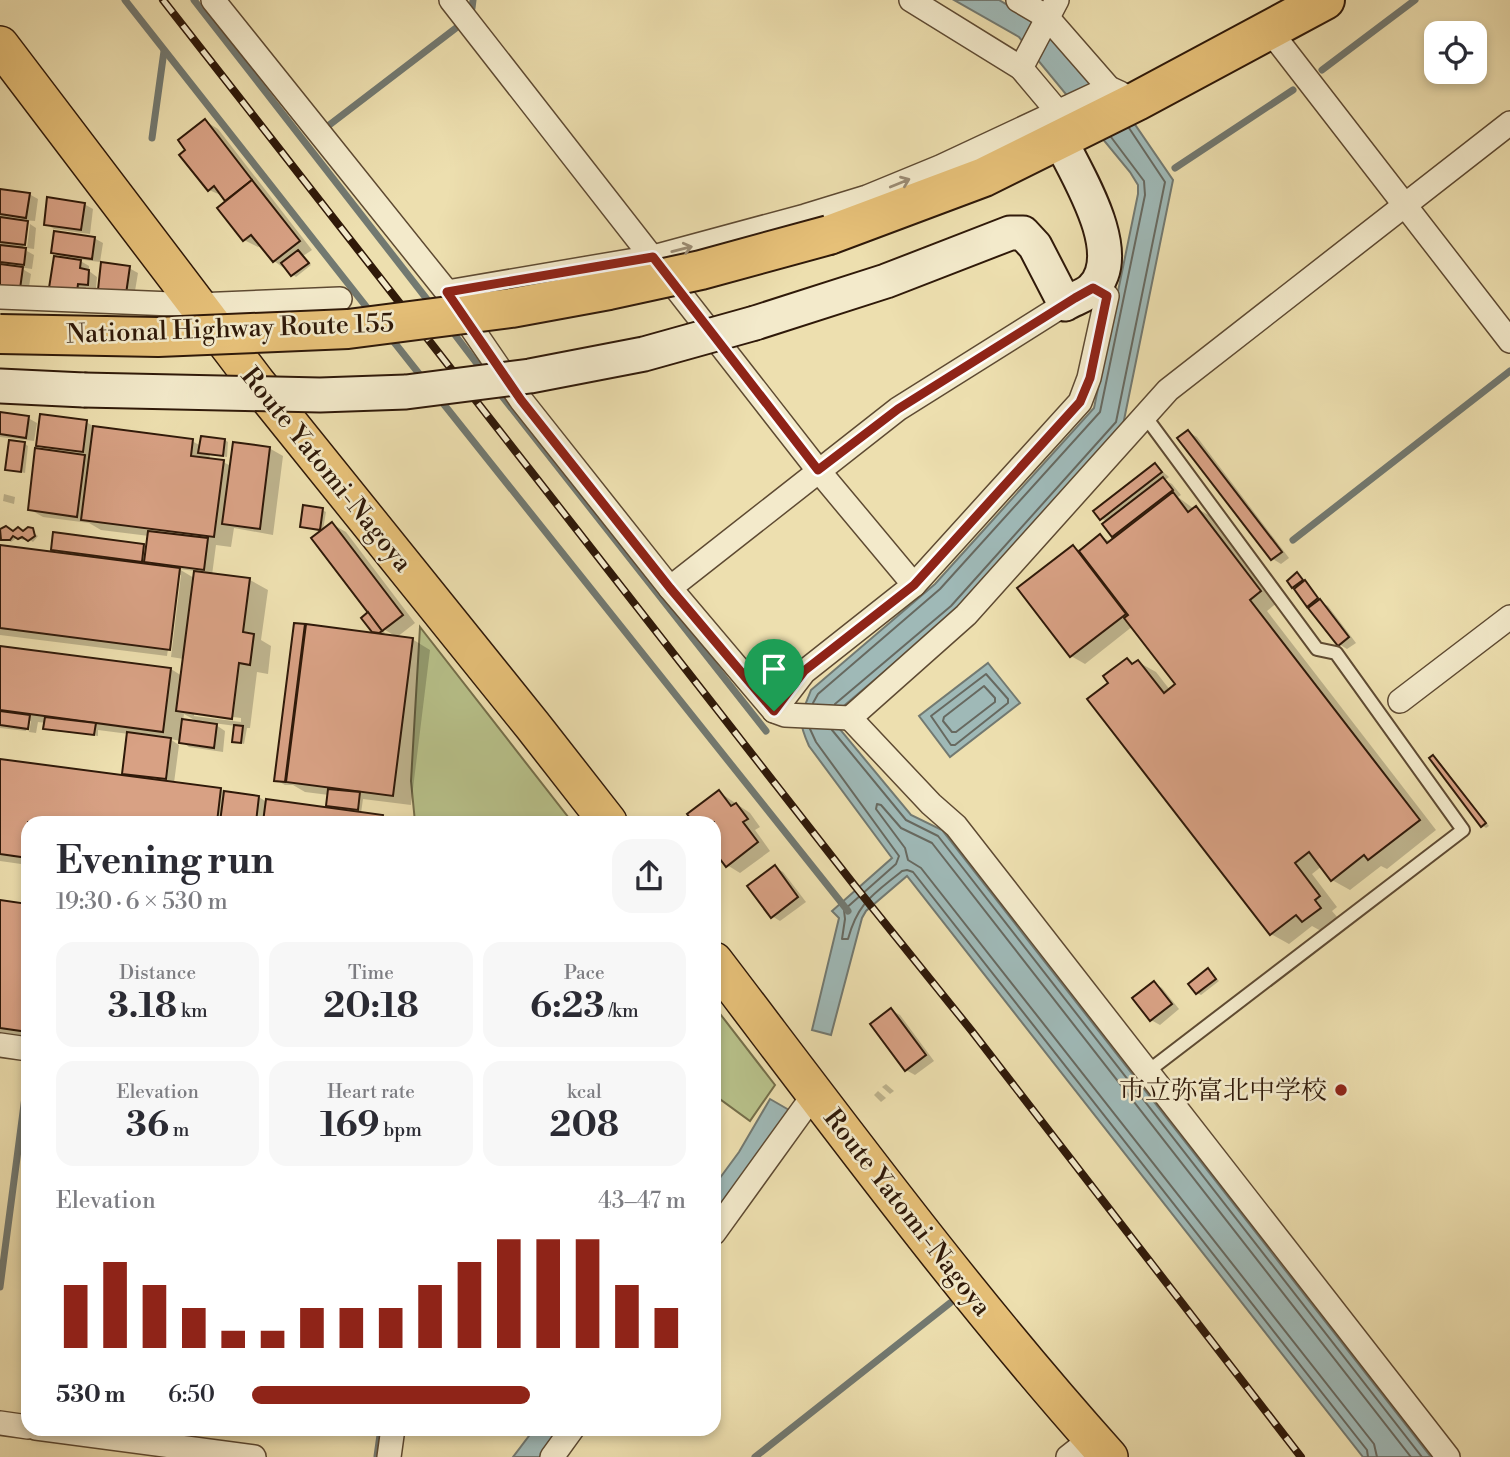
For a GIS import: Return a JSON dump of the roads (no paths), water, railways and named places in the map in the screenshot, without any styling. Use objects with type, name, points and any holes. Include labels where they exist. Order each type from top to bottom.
[{"type":"highway","name":"National Highway Route 155","points":[[0,334],[158,337],[348,329],[511,308],[701,270],[829,235],[984,177],[1066,127],[1123,99],[1274,15],[1325,0]]},
{"type":"main road","name":"Route Yatomi-Nagoya","points":[[2,51],[197,305],[603,816]]},
{"type":"main road","name":"Route Yatomi-Nagoya","points":[[721,970],[1090,1451]]},
{"type":"street","points":[[213,0],[447,292],[521,400],[670,588],[783,712],[847,718],[956,826],[1448,1457]]},
{"type":"street","points":[[451,0],[818,470],[914,585]]},
{"type":"street","points":[[670,588],[898,409],[1093,288],[1104,268],[1105,251],[1101,227],[1066,127],[1021,68],[911,0]]},
{"type":"street","points":[[1018,0],[1052,8],[1123,99]]},
{"type":"street","points":[[1021,68],[1052,8]]},
{"type":"street","points":[[1274,15],[1405,205],[1510,341]]},
{"type":"street","points":[[847,718],[924,655],[966,615],[1168,390],[1510,123]]},
{"type":"street","points":[[447,292],[653,257],[725,239],[867,197],[940,167],[1066,127]]},
{"type":"street","points":[[0,386],[320,395],[407,392],[556,371],[644,354],[755,323],[886,281],[1010,233],[1023,233],[1035,246],[1065,304]]},
{"type":"street","points":[[783,712],[804,671],[914,585],[1080,402],[1090,378],[1107,296],[1093,288]]},
{"type":"street","points":[[0,297],[197,305],[341,299]]},
{"type":"street","points":[[1400,701],[1510,617]]},
{"type":"street","points":[[0,1045],[21,1048]]},
{"type":"street","points":[[721,1223],[815,1093]]},
{"type":"street","points":[[0,1423],[21,1426]]},
{"type":"street","points":[[108,1436],[179,1444],[254,1457]]},
{"type":"street","points":[[389,1457],[392,1436]]},
{"type":"street","points":[[552,1457],[567,1436]]},
{"type":"lane","points":[[1145,416],[1317,649],[1336,653],[1463,830],[1147,1072]]},
{"type":"lane","points":[[1381,716],[1400,701]]},
{"type":"water","points":[[954,0],[999,0],[1031,19],[1125,110],[1173,180],[1123,425],[956,611],[839,710],[838,727],[911,815],[942,830],[1431,1457],[1363,1457],[907,876],[866,911],[862,918],[831,1035],[812,1030],[839,918],[832,911],[892,858],[809,746],[802,729],[801,717],[811,690],[935,584],[1094,408],[1138,194],[1138,185],[1130,172],[1019,37]]},
{"type":"water","points":[[988,663],[1020,703],[950,757],[919,716]]},
{"type":"water","points":[[770,1099],[789,1110],[721,1208],[721,1176],[739,1152]]},
{"type":"water","points":[[529,1436],[555,1436],[540,1457],[513,1457]]},
{"type":"waterway","points":[[125,0],[372,314]]},
{"type":"waterway","points":[[194,0],[433,307]]},
{"type":"waterway","points":[[472,8],[473,0]]},
{"type":"waterway","points":[[1322,70],[1415,0]]},
{"type":"waterway","points":[[324,129],[456,28]]},
{"type":"waterway","points":[[152,138],[164,51]]},
{"type":"waterway","points":[[1175,168],[1293,90]]},
{"type":"waterway","points":[[449,327],[484,373]]},
{"type":"waterway","points":[[390,337],[424,380]]},
{"type":"waterway","points":[[1293,540],[1510,371]]},
{"type":"waterway","points":[[498,391],[766,731]]},
{"type":"waterway","points":[[438,397],[848,911]]},
{"type":"waterway","points":[[0,1287],[21,1127]]},
{"type":"waterway","points":[[755,1457],[950,1303]]},
{"type":"waterway","points":[[377,1456],[380,1436]]},
{"type":"railway","points":[[163,0],[855,886],[971,1030],[1301,1457]]},
{"type":"place","name":"市立弥富北中学校","points":[[1341,1090]]}]
